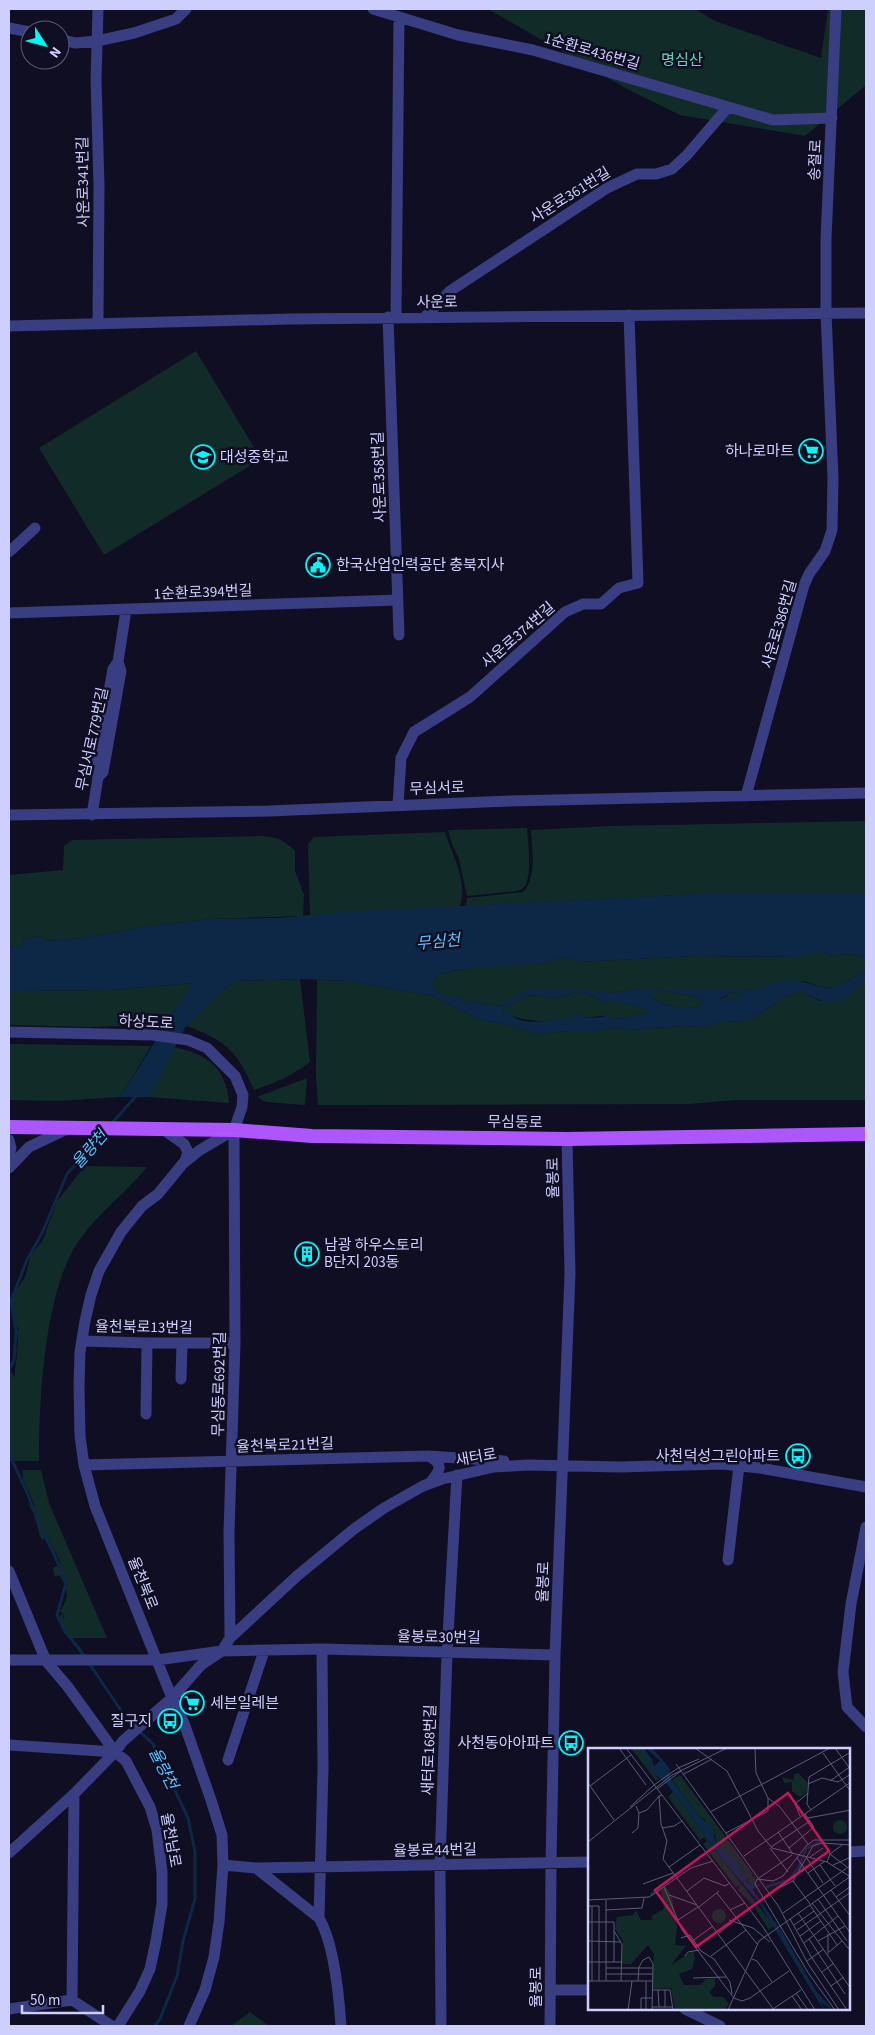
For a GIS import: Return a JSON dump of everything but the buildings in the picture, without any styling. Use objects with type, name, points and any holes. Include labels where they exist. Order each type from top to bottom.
[{"type":"main road","points":[[9,1127],[70,1128]]},
{"type":"main road","name":"무심동로","points":[[70,1128],[234,1130],[312,1136],[567,1139],[866,1134]]},
{"type":"street","points":[[97,41],[98,9]]},
{"type":"street","points":[[70,42],[97,41],[166,23],[176,19],[186,9]]},
{"type":"street","name":"1순환로436번길","points":[[374,9],[458,35],[533,50],[773,120],[832,118]]},
{"type":"street","name":"송절로","points":[[826,313],[826,239],[836,9]]},
{"type":"street","name":"사운로358번길","points":[[399,17],[392,317],[399,635]]},
{"type":"street","name":"사운로341번길","points":[[97,41],[98,323]]},
{"type":"street","name":"사운로361번길","points":[[425,317],[450,291],[607,188],[637,174],[656,174],[672,169],[687,155],[728,107]]},
{"type":"street","name":"사운로386번길","points":[[746,796],[804,585],[809,574],[825,551],[832,530],[826,313]]},
{"type":"street","name":"사운로","points":[[9,326],[392,317],[866,313]]},
{"type":"street","name":"사운로374번길","points":[[398,804],[401,758],[414,732],[470,697],[565,612],[583,604],[601,604],[619,588],[638,582],[629,315]]},
{"type":"street","points":[[9,552],[35,528]]},
{"type":"street","name":"1순환로394번길","points":[[9,613],[398,600]]},
{"type":"street","name":"무심서로779번길","points":[[92,815],[98,777],[103,772],[121,670],[118,662],[126,610]]},
{"type":"street","name":"무심서로","points":[[9,815],[269,811],[398,804],[866,793]]},
{"type":"street","name":"하상도로","points":[[9,1032],[153,1035],[188,1040],[207,1048],[235,1076],[243,1095],[242,1107]]},
{"type":"street","name":"무심동로692번길","points":[[230,1638],[228,1532],[235,1343],[234,1130],[242,1107]]},
{"type":"street","points":[[9,1168],[29,1147],[70,1128]]},
{"type":"street","points":[[164,1130],[184,1144],[188,1152],[185,1160],[178,1168]]},
{"type":"street","points":[[178,1168],[200,1150],[234,1130]]},
{"type":"street","name":"율봉로","points":[[550,2026],[555,1655],[570,1274],[567,1139]]},
{"type":"street","points":[[9,1140],[11,1148],[9,1156]]},
{"type":"street","name":"율천북로","points":[[178,1168],[158,1194],[131,1218],[108,1254],[91,1294],[82,1340],[80,1419],[84,1465],[95,1506],[172,1698],[184,1723],[222,1835],[224,1864],[214,1957],[205,1990],[189,2026]]},
{"type":"street","name":"율천북로13번길","points":[[82,1340],[148,1343],[235,1343]]},
{"type":"street","points":[[146,1414],[148,1343]]},
{"type":"street","points":[[182,1343],[182,1379]]},
{"type":"street","points":[[428,1456],[435,1460],[440,1467],[439,1472],[429,1483]]},
{"type":"street","name":"율천북로21번길","points":[[84,1465],[428,1456],[543,1466]]},
{"type":"street","name":"새터로","points":[[9,1854],[74,1794],[115,1752],[123,1741],[155,1710],[172,1698],[201,1665],[222,1651],[230,1638],[330,1547],[384,1508],[429,1483],[494,1467],[620,1467],[722,1464],[866,1487]]},
{"type":"street","points":[[728,1560],[739,1466]]},
{"type":"street","name":"새터로168번길","points":[[440,2026],[440,1865],[447,1653],[457,1475]]},
{"type":"street","points":[[866,1527],[851,1604],[843,1672],[847,1707],[866,1728]]},
{"type":"street","name":"율천남로","points":[[9,1571],[46,1661],[68,1687],[115,1752],[126,1761],[150,1807],[157,1830],[162,1872],[162,1904],[150,1969],[140,1991],[118,2026]]},
{"type":"street","points":[[319,1918],[323,1769],[322,1649]]},
{"type":"street","name":"율봉로30번길","points":[[9,1660],[157,1660],[222,1651],[322,1649],[447,1653],[505,1652],[555,1655]]},
{"type":"street","points":[[228,1760],[264,1650]]},
{"type":"street","points":[[9,1745],[115,1752]]},
{"type":"street","points":[[72,2000],[74,1794]]},
{"type":"street","points":[[850,1852],[866,1851]]},
{"type":"street","name":"율봉로44번길","points":[[224,1864],[256,1868],[588,1862]]},
{"type":"street","points":[[256,1868],[319,1918],[326,1929],[339,2000],[341,2026]]},
{"type":"street","points":[[551,1990],[588,1990]]},
{"type":"street","points":[[9,2009],[72,2000],[112,2026]]},
{"type":"street","points":[[687,2010],[719,2026]]},
{"type":"green space","name":"명심산","points":[[488,9],[695,9],[715,21],[821,58],[828,9],[866,9],[866,85],[805,136],[680,115],[629,90]]},
{"type":"green space","points":[[196,351],[261,459],[104,555],[39,448]]},
{"type":"green space","points":[[866,821],[866,894],[698,894],[466,906],[467,898],[523,892],[532,871],[531,830],[611,826]]},
{"type":"green space","points":[[527,828],[529,864],[528,878],[525,886],[517,891],[467,896],[459,859],[448,830]]},
{"type":"green space","points":[[445,832],[461,879],[462,899],[459,907],[310,915],[308,844],[314,837]]},
{"type":"green space","points":[[262,836],[280,840],[295,851],[295,871],[304,895],[303,916],[212,919],[149,926],[83,938],[48,941],[39,936],[22,939],[25,945],[9,946],[9,875],[63,870],[64,846],[72,840]]},
{"type":"green space","points":[[823,951],[828,956],[849,954],[866,958],[866,972],[839,986],[829,988],[801,981],[758,990],[639,989],[612,993],[571,990],[528,990],[503,1006],[464,1001],[454,996],[445,996],[436,991],[433,984],[437,975],[452,971],[542,963],[566,957],[577,962],[695,956],[803,957]]},
{"type":"green space","points":[[300,979],[310,1062],[276,1082],[254,1090],[242,1066],[229,1049],[221,1042],[186,1026],[234,981]]},
{"type":"green space","points":[[866,979],[866,1100],[737,1100],[689,1104],[318,1105],[316,1075],[317,980],[349,981],[433,996],[481,1020],[510,1025],[537,1034],[594,1031],[618,1027],[628,1030],[682,1026],[703,1027],[721,1022],[745,1021],[758,1015],[786,996],[800,991],[820,1001],[847,997]]},
{"type":"green space","points":[[193,983],[165,1025],[88,1027],[9,1025],[9,991],[111,990]]},
{"type":"green space","points":[[667,991],[693,996],[705,1002],[691,1008],[674,1007],[658,1001],[645,992]]},
{"type":"green space","points":[[576,992],[587,994],[605,1002],[620,1002],[649,1010],[649,1013],[627,1018],[610,1019],[608,1015],[587,1018],[580,1014],[551,1021],[542,1021],[523,1019],[504,1013],[503,1010],[527,995],[558,998]]},
{"type":"green space","points":[[732,992],[746,994],[738,998],[719,1000]]},
{"type":"green space","points":[[9,1044],[151,1046],[120,1097],[58,1101],[9,1100]]},
{"type":"green space","points":[[174,1047],[196,1054],[213,1064],[224,1080],[229,1103],[149,1097]]},
{"type":"green space","points":[[307,1078],[305,1105],[266,1102],[257,1097]]},
{"type":"green space","points":[[85,1166],[147,1167],[88,1229],[68,1260],[58,1286],[46,1346],[40,1408],[39,1461],[10,1461],[9,1370],[14,1378],[18,1344],[17,1332],[19,1330],[17,1326],[14,1326],[15,1316],[10,1300],[25,1277],[31,1255],[43,1240],[57,1201]]},
{"type":"green space","points":[[22,1470],[41,1470],[49,1503],[107,1638],[68,1638],[61,1628],[60,1614],[63,1615],[63,1619],[65,1616],[60,1611],[67,1593],[59,1575],[55,1577],[53,1568],[60,1564],[59,1559],[43,1529],[44,1539],[42,1540],[40,1536],[34,1514],[29,1506],[30,1504],[35,1506],[23,1479]]},
{"type":"green space","points":[[250,2012],[269,2026],[231,2026]]},
{"type":"water","name":"무심천","points":[[698,894],[866,894],[866,958],[849,954],[828,956],[823,951],[803,957],[695,956],[577,962],[566,957],[542,963],[455,970],[437,975],[433,984],[436,991],[445,996],[454,996],[464,1001],[503,1006],[518,994],[528,990],[585,990],[612,993],[639,989],[749,990],[789,980],[829,988],[839,986],[866,972],[866,979],[852,993],[841,1000],[829,1003],[800,991],[786,996],[758,1015],[745,1021],[721,1022],[703,1027],[682,1026],[628,1030],[618,1027],[594,1031],[537,1034],[510,1025],[481,1020],[433,996],[349,981],[300,979],[234,981],[186,1026],[149,1097],[120,1097],[192,983],[111,990],[9,991],[9,946],[25,945],[22,939],[39,936],[48,941],[83,938],[149,926],[212,919],[279,918],[342,912]],"holes":[[[667,991],[693,996],[705,1002],[691,1008],[675,1007],[666,1005],[646,993]],[[576,992],[587,994],[605,1002],[620,1002],[648,1010],[649,1013],[627,1018],[611,1019],[608,1015],[587,1018],[580,1014],[554,1020],[532,1022],[515,1018],[511,1013],[504,1013],[503,1010],[527,995],[558,998]],[[732,992],[746,994],[738,998],[719,999]]]},
{"type":"waterway","name":"율량천","points":[[112,1123],[138,1094]]},
{"type":"waterway","name":"율량천","points":[[9,1370],[14,1360],[16,1331],[11,1301],[26,1262],[43,1231],[67,1174],[103,1134]]},
{"type":"waterway","name":"율량천","points":[[9,1454],[66,1583],[57,1615],[64,1629],[85,1657]]},
{"type":"waterway","name":"율량천","points":[[89,1663],[124,1715],[135,1726]]},
{"type":"waterway","name":"율량천","points":[[139,1731],[153,1744],[188,1818],[195,1852],[195,1899],[183,1941],[177,1976],[160,2019],[155,2026]]},
{"type":"place","name":"하나로마트","points":[[811,451]]},
{"type":"place","name":"대성중학교","points":[[203,457]]},
{"type":"place","name":"한국산업인력공단 충북지사","points":[[318,565]]},
{"type":"place","name":"남광 하우스토리 B단지 203동","points":[[307,1254]]},
{"type":"place","name":"사천덕성그린아파트","points":[[798,1456]]},
{"type":"place","name":"세븐일레븐","points":[[192,1703]]},
{"type":"place","name":"질구지","points":[[170,1721]]},
{"type":"place","name":"사천동아아파트","points":[[571,1743]]}]
